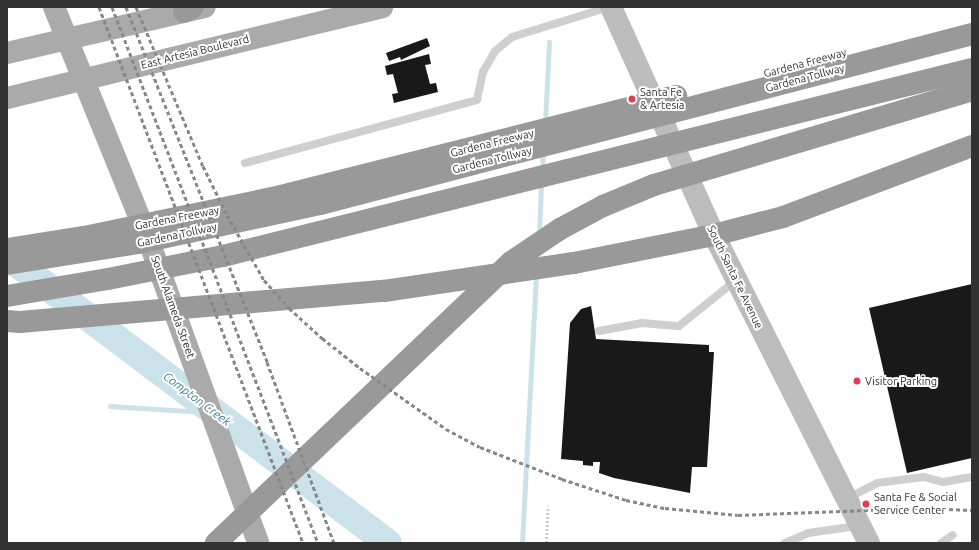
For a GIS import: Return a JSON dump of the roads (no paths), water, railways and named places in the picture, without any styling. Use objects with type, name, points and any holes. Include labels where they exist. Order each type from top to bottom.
[{"type":"highway","name":"Gardena Freeway","points":[[7,249],[84,237],[273,198],[713,95],[972,19]]},
{"type":"highway","name":"Gardena Tollway","points":[[7,264],[138,243],[320,204],[713,95],[972,34]]},
{"type":"highway","points":[[7,296],[108,279],[223,256],[972,69]]},
{"type":"highway","points":[[216,543],[477,294],[533,245],[581,217],[627,195],[741,158],[972,90]]},
{"type":"highway","points":[[7,321],[20,322],[384,291],[574,263],[714,235],[783,217],[827,202],[972,146]]},
{"type":"main road","name":"South Alameda Street","points":[[54,7],[150,244],[257,537]]},
{"type":"main road","name":"East Artesia Boulevard","points":[[7,98],[382,7]]},
{"type":"main road","name":"South Santa Fe Avenue","points":[[610,7],[714,235],[865,534]]},
{"type":"main road","points":[[7,53],[194,9]]},
{"type":"lane","points":[[245,163],[477,100],[483,72],[495,51],[512,36],[610,7]]},
{"type":"lane","points":[[599,331],[642,323],[679,326],[736,280]]},
{"type":"lane","points":[[847,499],[877,482],[924,477],[943,482],[972,477]]},
{"type":"lane","points":[[785,543],[808,533],[865,534]]},
{"type":"lane","points":[[941,543],[953,535]]},
{"type":"waterway","points":[[545,122],[549,42]]},
{"type":"waterway","points":[[542,170],[543,152]]},
{"type":"waterway","points":[[539,236],[541,184]]},
{"type":"waterway","name":"Compton Creek","points":[[7,256],[388,543]]},
{"type":"waterway","points":[[522,543],[536,275]]},
{"type":"waterway","points":[[110,406],[204,412]]},
{"type":"railway","points":[[99,7],[303,543]]},
{"type":"railway","points":[[112,7],[318,543]]},
{"type":"railway","points":[[126,7],[267,362],[334,543]]},
{"type":"railway","points":[[136,7],[203,166],[227,215],[264,280],[289,308],[322,338],[360,368],[446,429],[480,447],[562,479],[626,500],[665,508],[738,515],[921,508],[972,510]]},
{"type":"place","name":"Santa Fe & Artesia","points":[[632,99]]},
{"type":"place","name":"Visitor Parking","points":[[857,381]]},
{"type":"place","name":"Santa Fe & Social Service Center","points":[[866,504]]}]
